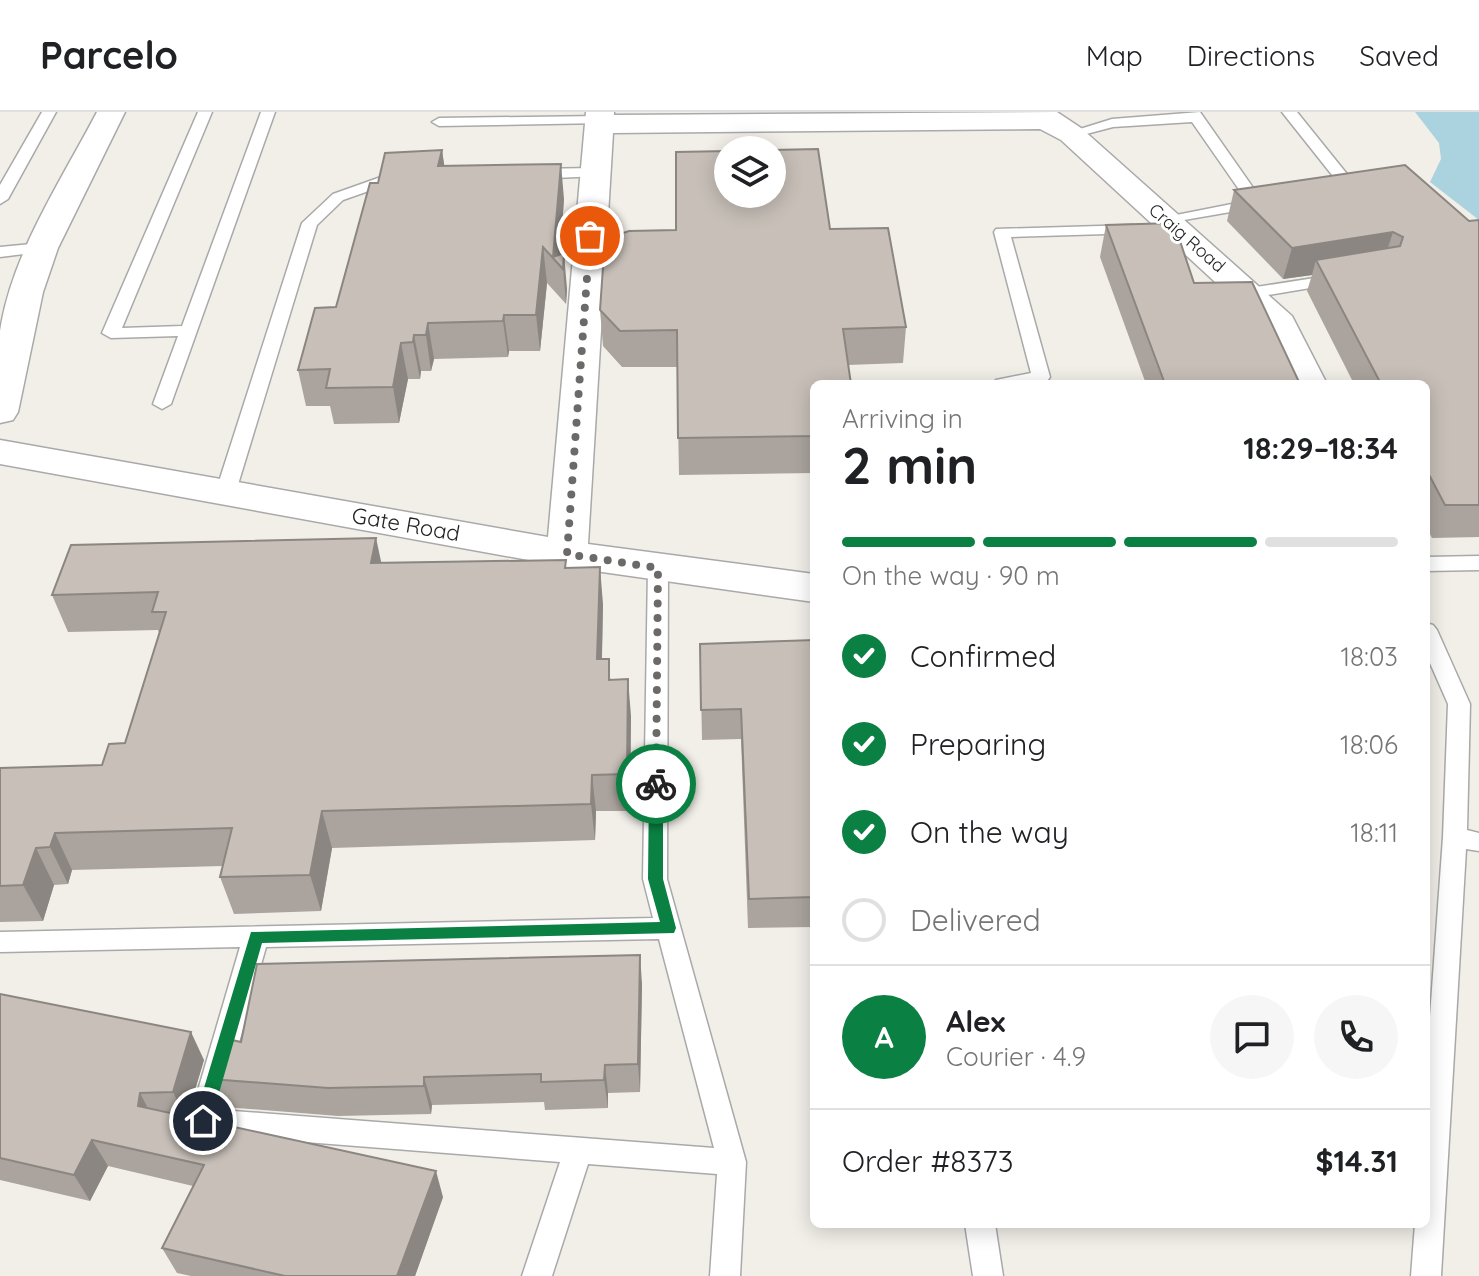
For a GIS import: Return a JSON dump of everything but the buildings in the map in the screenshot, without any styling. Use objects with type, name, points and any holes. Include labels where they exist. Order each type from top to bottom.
[{"type":"street","points":[[1,400],[26,292],[42,248],[111,112]]},
{"type":"street","points":[[567,554],[600,119],[986,117],[1053,122]]},
{"type":"street","name":"Craig Road","points":[[1053,122],[1250,293],[1280,323],[1307,380]]},
{"type":"street","name":"Gate Road","points":[[0,452],[567,554],[810,587]]},
{"type":"lane","points":[[0,199],[49,112]]},
{"type":"lane","points":[[189,331],[111,333],[205,112]]},
{"type":"lane","points":[[162,404],[268,112]]},
{"type":"lane","points":[[1289,112],[1350,187],[1319,193]]},
{"type":"lane","points":[[1024,380],[1041,377],[1002,232],[1172,225],[1265,202],[1195,115],[1112,123],[1053,122]]},
{"type":"lane","points":[[439,122],[600,119]]},
{"type":"lane","points":[[519,174],[594,173]]},
{"type":"lane","points":[[226,491],[310,223],[338,197],[398,176],[413,176]]},
{"type":"lane","points":[[0,252],[42,248]]},
{"type":"lane","points":[[1250,293],[1353,276]]},
{"type":"lane","points":[[1430,564],[1479,563]]},
{"type":"lane","points":[[658,568],[655,879],[732,1162],[725,1276]]},
{"type":"lane","points":[[1430,639],[1459,704],[1467,839],[1430,1166]]},
{"type":"lane","points":[[0,942],[669,928]]},
{"type":"lane","points":[[256,937],[203,1121],[732,1162]]},
{"type":"lane","points":[[537,1276],[578,1151]]},
{"type":"lane","points":[[981,1228],[988,1276]]},
{"type":"lane","points":[[1426,1276],[1428,1228]]},
{"type":"water","points":[[1387,112],[1479,112],[1479,226],[1427,182],[1407,132]]},
{"type":"pier","points":[[1383,112],[1415,112],[1439,143],[1441,159],[1430,182],[1479,220],[1479,230],[1424,185],[1403,134]]},
{"type":"way so far","points":[[590,236],[567,554],[658,568],[656,784]]},
{"type":"route","points":[[203,1121],[256,937],[669,928],[655,879],[656,784]]}]
